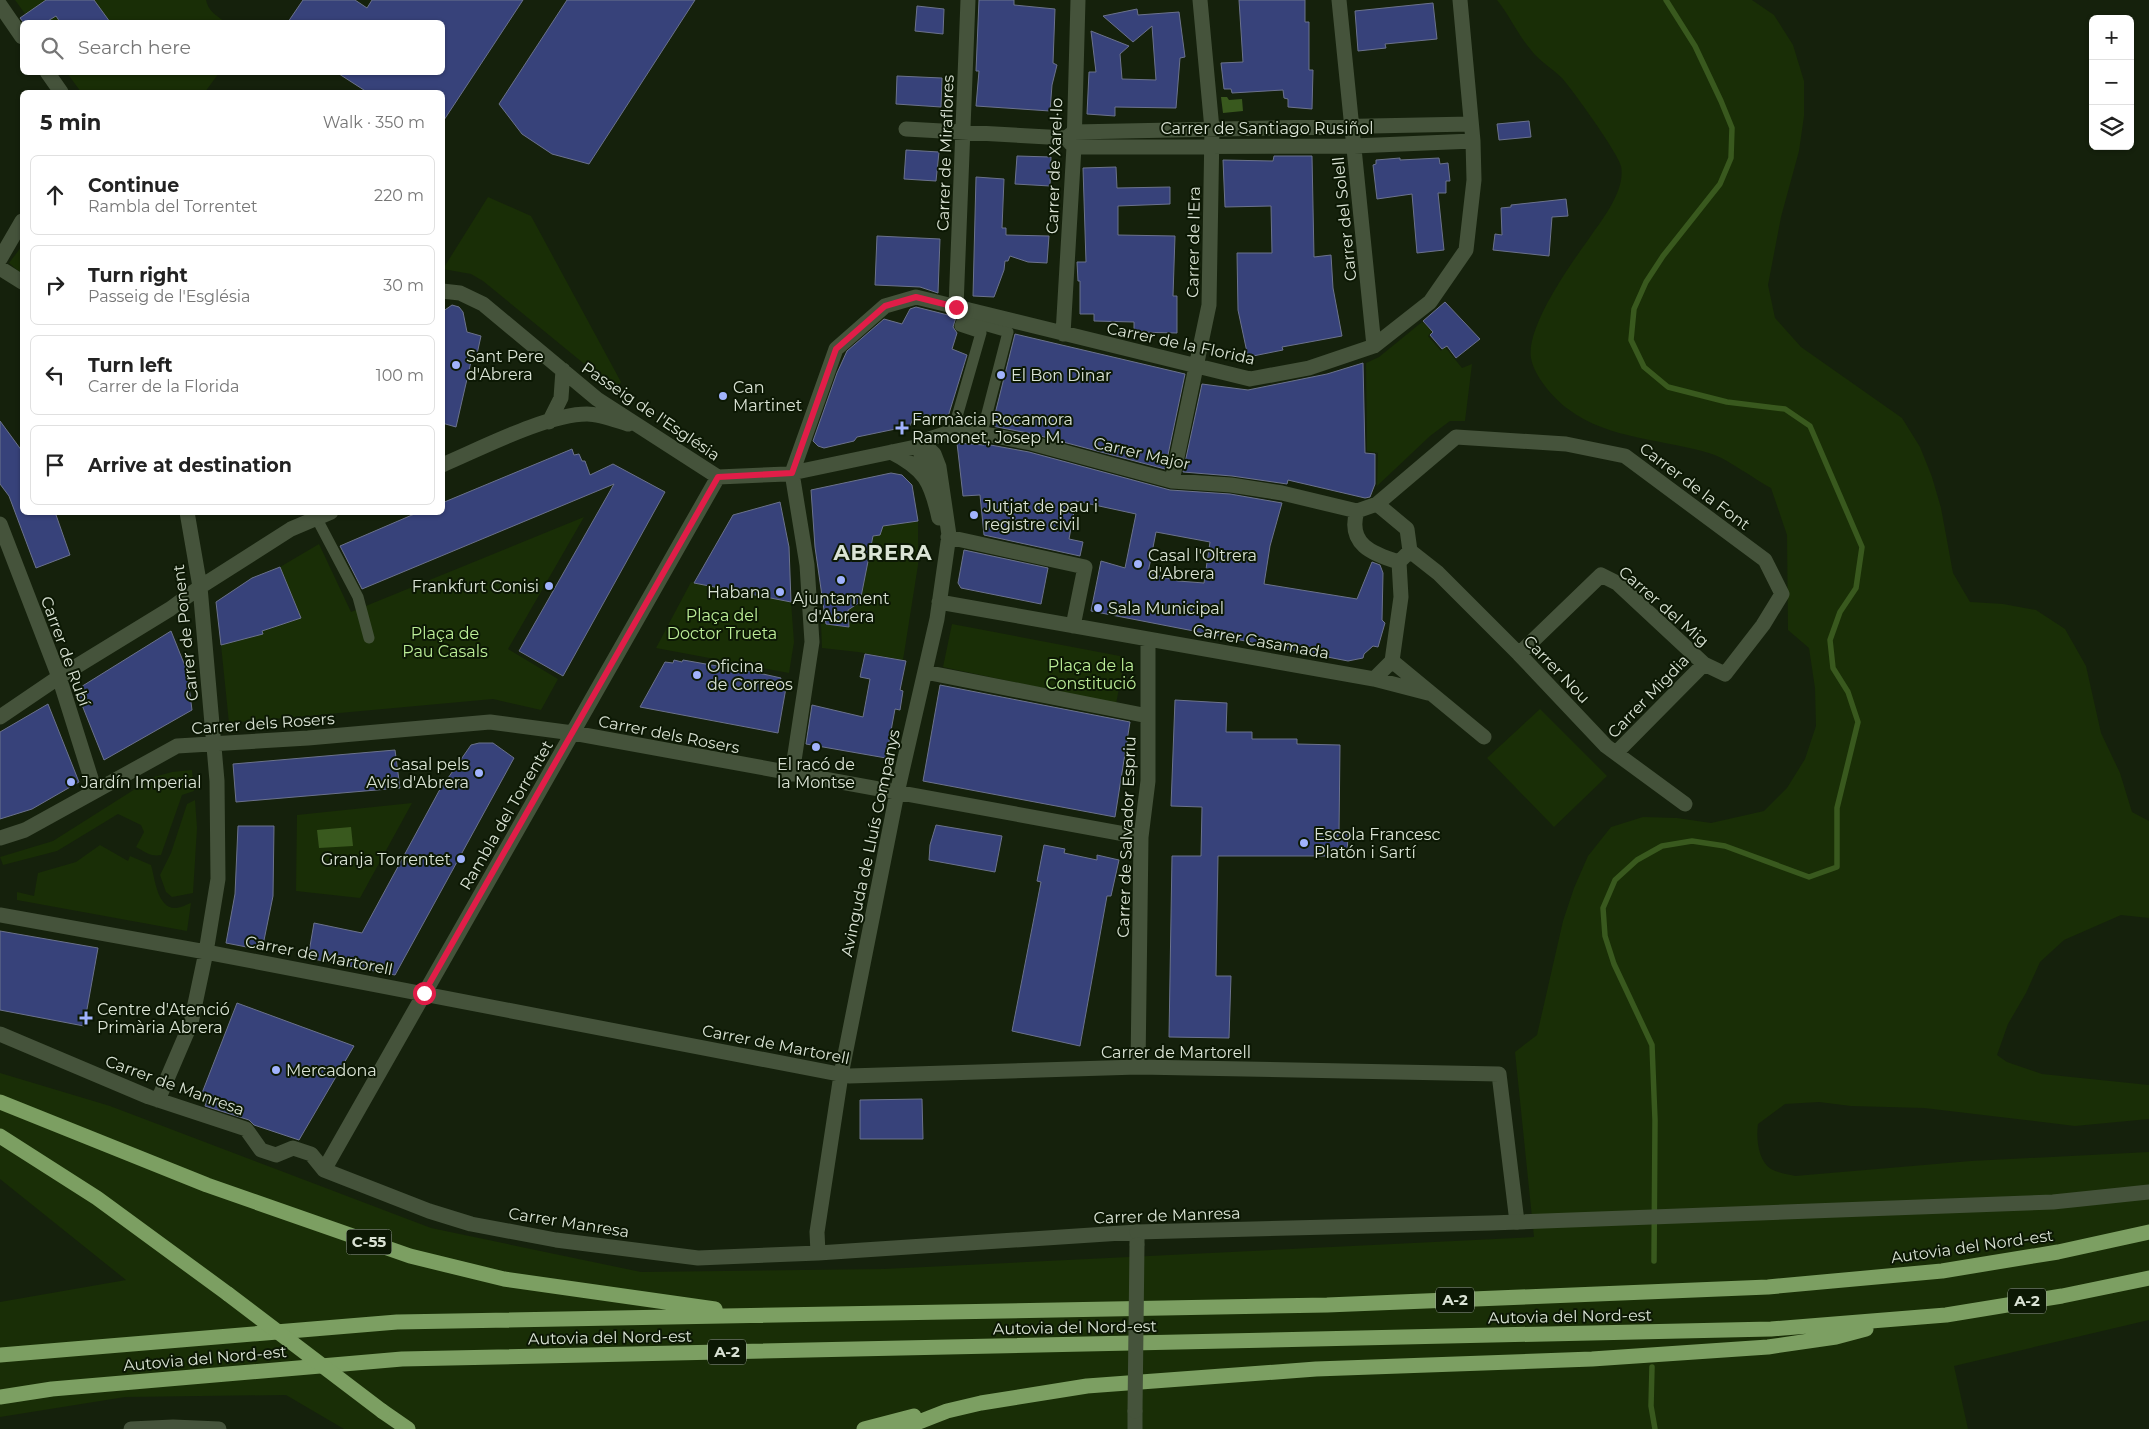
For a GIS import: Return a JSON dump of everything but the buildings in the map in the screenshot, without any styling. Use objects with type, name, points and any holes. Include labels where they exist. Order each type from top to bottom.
[{"type":"highway","name":"C-55","points":[[0,1102],[206,1185],[410,1256],[504,1279],[628,1295],[756,1315]]},
{"type":"highway","points":[[0,1136],[97,1198],[408,1429]]},
{"type":"highway","name":"Autovia del Nord-est","points":[[0,1355],[397,1322],[1327,1305],[1777,1286],[1942,1270],[2058,1252],[2149,1232]]},
{"type":"highway","name":"Autovia del Nord-est","points":[[0,1397],[52,1389],[402,1359],[1771,1329],[1946,1315],[2062,1296],[2149,1278]]},
{"type":"highway","points":[[901,1429],[947,1412],[981,1403],[1086,1386],[1316,1369],[1592,1359],[1768,1347],[1836,1337],[1905,1319]]},
{"type":"highway","points":[[864,1429],[904,1418],[947,1412]]},
{"type":"street","name":"Carrer de Miraflores","points":[[956,307],[968,0]]},
{"type":"street","name":"Carrer de Xarel·lo","points":[[1064,334],[1078,0]]},
{"type":"street","name":"Carrer de l'Era","points":[[1172,481],[1209,305],[1212,129],[1200,0]]},
{"type":"street","name":"Carrer del Solell","points":[[1339,0],[1374,346]]},
{"type":"street","name":"Carrer de la Florida","points":[[792,473],[836,349],[885,306],[916,297],[1250,379],[1309,368],[1374,346],[1430,302],[1466,250],[1474,180],[1473,141],[1460,0]]},
{"type":"street","points":[[0,5],[20,34]]},
{"type":"street","points":[[49,75],[59,90]]},
{"type":"street","name":"Carrer de Santiago Rusiñol","points":[[1071,139],[1212,129],[1471,124]]},
{"type":"street","name":"Carrer de Santiago Rusiñol","points":[[906,130],[1212,146],[1354,146],[1473,141]]},
{"type":"street","points":[[0,259],[20,224]]},
{"type":"street","points":[[0,268],[20,281]]},
{"type":"street","name":"Passeig de l'Església","points":[[445,290],[460,293],[484,304],[597,399],[718,477],[792,473],[925,445]]},
{"type":"street","points":[[962,320],[1008,332],[984,425],[956,420],[981,332],[960,326],[962,320]]},
{"type":"street","points":[[549,422],[561,398],[563,370]]},
{"type":"street","points":[[445,464],[536,425],[570,415],[588,414],[640,426]]},
{"type":"street","name":"Carrer Major","points":[[925,445],[929,439],[959,429],[1031,443],[1172,481],[1231,485],[1282,493],[1357,511]]},
{"type":"street","name":"Carrer de la Font","points":[[1377,504],[1456,437],[1566,444],[1625,456],[1765,560],[1782,594],[1763,625],[1725,674],[1704,664]]},
{"type":"street","points":[[925,445],[921,456],[936,502],[944,567]]},
{"type":"street","name":"Avinguda de Lluís Companys","points":[[818,1253],[817,1232],[841,1075],[897,793],[939,602],[948,537],[947,514],[940,467],[934,454],[925,445]]},
{"type":"street","points":[[891,452],[908,461],[926,476]]},
{"type":"street","points":[[792,473],[807,565],[812,642],[792,774]]},
{"type":"street","name":"Rambla del Torrentet","points":[[324,1170],[718,477]]},
{"type":"street","points":[[1374,679],[1392,661],[1401,597],[1399,562],[1410,551],[1407,529],[1377,504],[1357,511],[1353,524],[1359,541],[1375,555],[1399,562]]},
{"type":"street","name":"Carrer de Ponent","points":[[158,1100],[191,1023],[206,952],[218,879],[217,781],[214,744],[200,587],[188,515]]},
{"type":"street","points":[[0,717],[58,677],[170,609],[200,587],[291,529],[326,515]]},
{"type":"street","points":[[317,519],[358,597],[369,638]]},
{"type":"street","name":"Carrer de Rubí","points":[[0,524],[58,677],[95,791]]},
{"type":"street","points":[[948,537],[1085,567],[1074,626]]},
{"type":"street","name":"Carrer Nou","points":[[1410,551],[1438,574],[1519,654],[1606,746],[1685,804]]},
{"type":"street","name":"Carrer del Mig","points":[[1519,654],[1601,575],[1617,583],[1704,664]]},
{"type":"street","name":"Carrer Casamada","points":[[939,602],[1374,679],[1432,694]]},
{"type":"street","name":"Carrer de Salvador Espriu","points":[[1138,1067],[1140,837],[1148,781],[1148,639]]},
{"type":"street","points":[[1392,661],[1484,737]]},
{"type":"street","name":"Carrer Migdia","points":[[1616,753],[1704,664]]},
{"type":"street","points":[[925,672],[1148,716]]},
{"type":"street","name":"Carrer dels Rosers","points":[[0,838],[25,830],[177,746],[308,738],[490,722],[573,733],[1140,837]]},
{"type":"street","name":"Carrer de Martorell","points":[[0,915],[424,993],[849,1076],[1138,1067],[1499,1074],[1517,1222]]},
{"type":"street","name":"Carrer de Manresa","points":[[0,1034],[158,1100],[246,1130],[261,1150],[276,1155],[293,1148],[311,1154],[324,1170]]},
{"type":"street","name":"Carrer Manresa","points":[[324,1170],[428,1211],[472,1224],[556,1240],[698,1258],[818,1253]]},
{"type":"street","name":"Carrer de Manresa","points":[[818,1253],[1517,1222],[2053,1202],[2149,1192]]},
{"type":"street","points":[[1135,1429],[1137,1239]]},
{"type":"street","points":[[130,1429],[173,1427],[219,1429]]},
{"type":"green space","points":[[15,0],[206,0],[211,10],[222,20],[30,20]]},
{"type":"green space","points":[[1497,0],[1752,0],[1774,15],[1793,45],[1804,81],[1804,116],[1799,151],[1781,217],[1768,285],[1775,318],[1801,347],[1902,418],[1920,447],[1932,477],[1941,508],[1953,573],[1970,602],[2003,604],[2036,610],[2065,629],[2086,666],[2101,733],[2120,773],[2132,812],[2149,821],[2149,918],[2121,915],[2064,940],[2040,962],[2026,993],[2008,1024],[1997,1055],[2007,1062],[2042,1074],[2149,1085],[2149,1119],[2075,1126],[1924,1108],[1851,1106],[1819,1102],[1785,1104],[1758,1124],[1757,1136],[1763,1161],[1771,1169],[1795,1176],[1971,1161],[2149,1152],[2149,1320],[1954,1366],[1968,1429],[344,1429],[286,1395],[125,1397],[0,1417],[0,1302],[126,1280],[0,1179],[0,1073],[110,1106],[431,1228],[641,1272],[884,1269],[1534,1237],[1515,1052],[1537,1035],[1563,921],[1574,888],[1588,856],[1611,827],[1643,817],[1677,818],[1711,823],[1764,811],[1787,788],[1805,759],[1816,726],[1815,688],[1809,648],[1788,630],[1787,535],[1771,488],[1712,454],[1619,433],[1584,419],[1557,399],[1536,372],[1531,358],[1531,345],[1535,330],[1561,280],[1611,205],[1620,185],[1622,176],[1621,166],[1604,135],[1575,95],[1562,78],[1534,54]]},
{"type":"green space","points":[[68,75],[218,75],[206,90],[80,90]]},
{"type":"green space","points":[[488,197],[531,216],[621,382],[618,387],[610,385],[483,281],[471,274],[445,269],[445,266]]},
{"type":"green space","points":[[20,249],[20,272],[9,263]]},
{"type":"green space","points":[[1422,322],[1432,331],[1428,336],[1441,351],[1445,347],[1462,368],[1472,364],[1465,421],[1450,421],[1430,436],[1377,486],[1378,453],[1367,451],[1366,363],[1379,357]]},
{"type":"green space","name":"Plaça de Pau Casals","points":[[584,517],[508,649],[558,679],[541,710],[493,699],[229,723],[221,645],[301,618],[280,567],[319,544],[351,612]]},
{"type":"green space","points":[[918,521],[918,565],[903,660],[822,648],[821,623],[848,627],[848,607],[854,607],[860,602],[873,536],[880,526]]},
{"type":"green space","name":"Plaça del Doctor Trueta","points":[[691,582],[791,602],[794,642],[789,673],[656,648]]},
{"type":"green space","name":"Plaça de la Constitució","points":[[952,624],[1125,657],[1116,704],[943,667]]},
{"type":"green space","points":[[1540,709],[1607,776],[1554,827],[1487,758]]},
{"type":"green space","points":[[192,770],[194,791],[182,795],[161,855],[151,855],[136,847],[144,832],[141,825],[118,814],[57,851],[3,865],[0,857],[53,841],[154,777],[172,772]]},
{"type":"green space","points":[[195,800],[197,828],[193,893],[172,897],[166,892],[160,875],[171,853],[187,804]]},
{"type":"green space","points":[[412,803],[360,898],[296,891],[297,815]]},
{"type":"green space","points":[[100,845],[128,861],[130,856],[151,865],[158,892],[165,904],[178,908],[191,903],[187,931],[17,900],[17,892],[34,896],[38,873],[76,862]]},
{"type":"shaded area","points":[[1221,97],[1227,97],[1229,100],[1242,99],[1243,111],[1223,113]]},
{"type":"shaded area","points":[[351,827],[353,846],[319,848],[317,830]]},
{"type":"waterway","points":[[1654,1261],[1655,1120],[1652,1045],[1614,964],[1605,936],[1603,908],[1615,880],[1637,860],[1662,846],[1692,841],[1725,846],[1809,877],[1837,867],[1837,808],[1858,722],[1848,692],[1833,668],[1830,640],[1840,612],[1856,588],[1862,547],[1810,426],[1785,409],[1727,402],[1668,387],[1644,367],[1631,340],[1634,309],[1646,282],[1663,256],[1720,184],[1731,158],[1732,128],[1721,101],[1695,46],[1666,0]]},
{"type":"waterway","points":[[1652,1367],[1651,1406],[1655,1429]]},
{"type":"place","name":"Sant Pere d'Abrera","points":[[456,365]]},
{"type":"place","name":"El Bon Dinar","points":[[1001,375]]},
{"type":"place","name":"Can Martinet","points":[[723,396]]},
{"type":"place","name":"Farmàcia Rocamora Ramonet, Josep M.","points":[[902,428]]},
{"type":"place","name":"Jutjat de pau i registre civil","points":[[974,515]]},
{"type":"place","name":"Casal l'Oltrera d'Abrera","points":[[1138,564]]},
{"type":"place","name":"Ajuntament d'Abrera","points":[[841,580]]},
{"type":"place","name":"Frankfurt Conisi","points":[[549,586]]},
{"type":"place","name":"Habana","points":[[780,592]]},
{"type":"place","name":"Sala Municipal","points":[[1098,608]]},
{"type":"place","name":"Oficina de Correos","points":[[697,675]]},
{"type":"place","name":"El racó de la Montse","points":[[816,747]]},
{"type":"place","name":"Casal pels Avis d'Abrera","points":[[479,773]]},
{"type":"place","name":"Jardín Imperial","points":[[71,782]]},
{"type":"place","name":"Escola Francesc Platón i Sartí","points":[[1304,843]]},
{"type":"place","name":"Granja Torrentet","points":[[461,859]]},
{"type":"place","name":"Centre d'Atenció Primària Abrera","points":[[86,1018]]},
{"type":"place","name":"Mercadona","points":[[276,1070]]},
{"type":"district","name":"ABRERA","points":[[883,553]]},
{"type":"route","points":[[424,993],[718,477],[792,473],[836,349],[885,306],[916,297],[956,307]]}]
